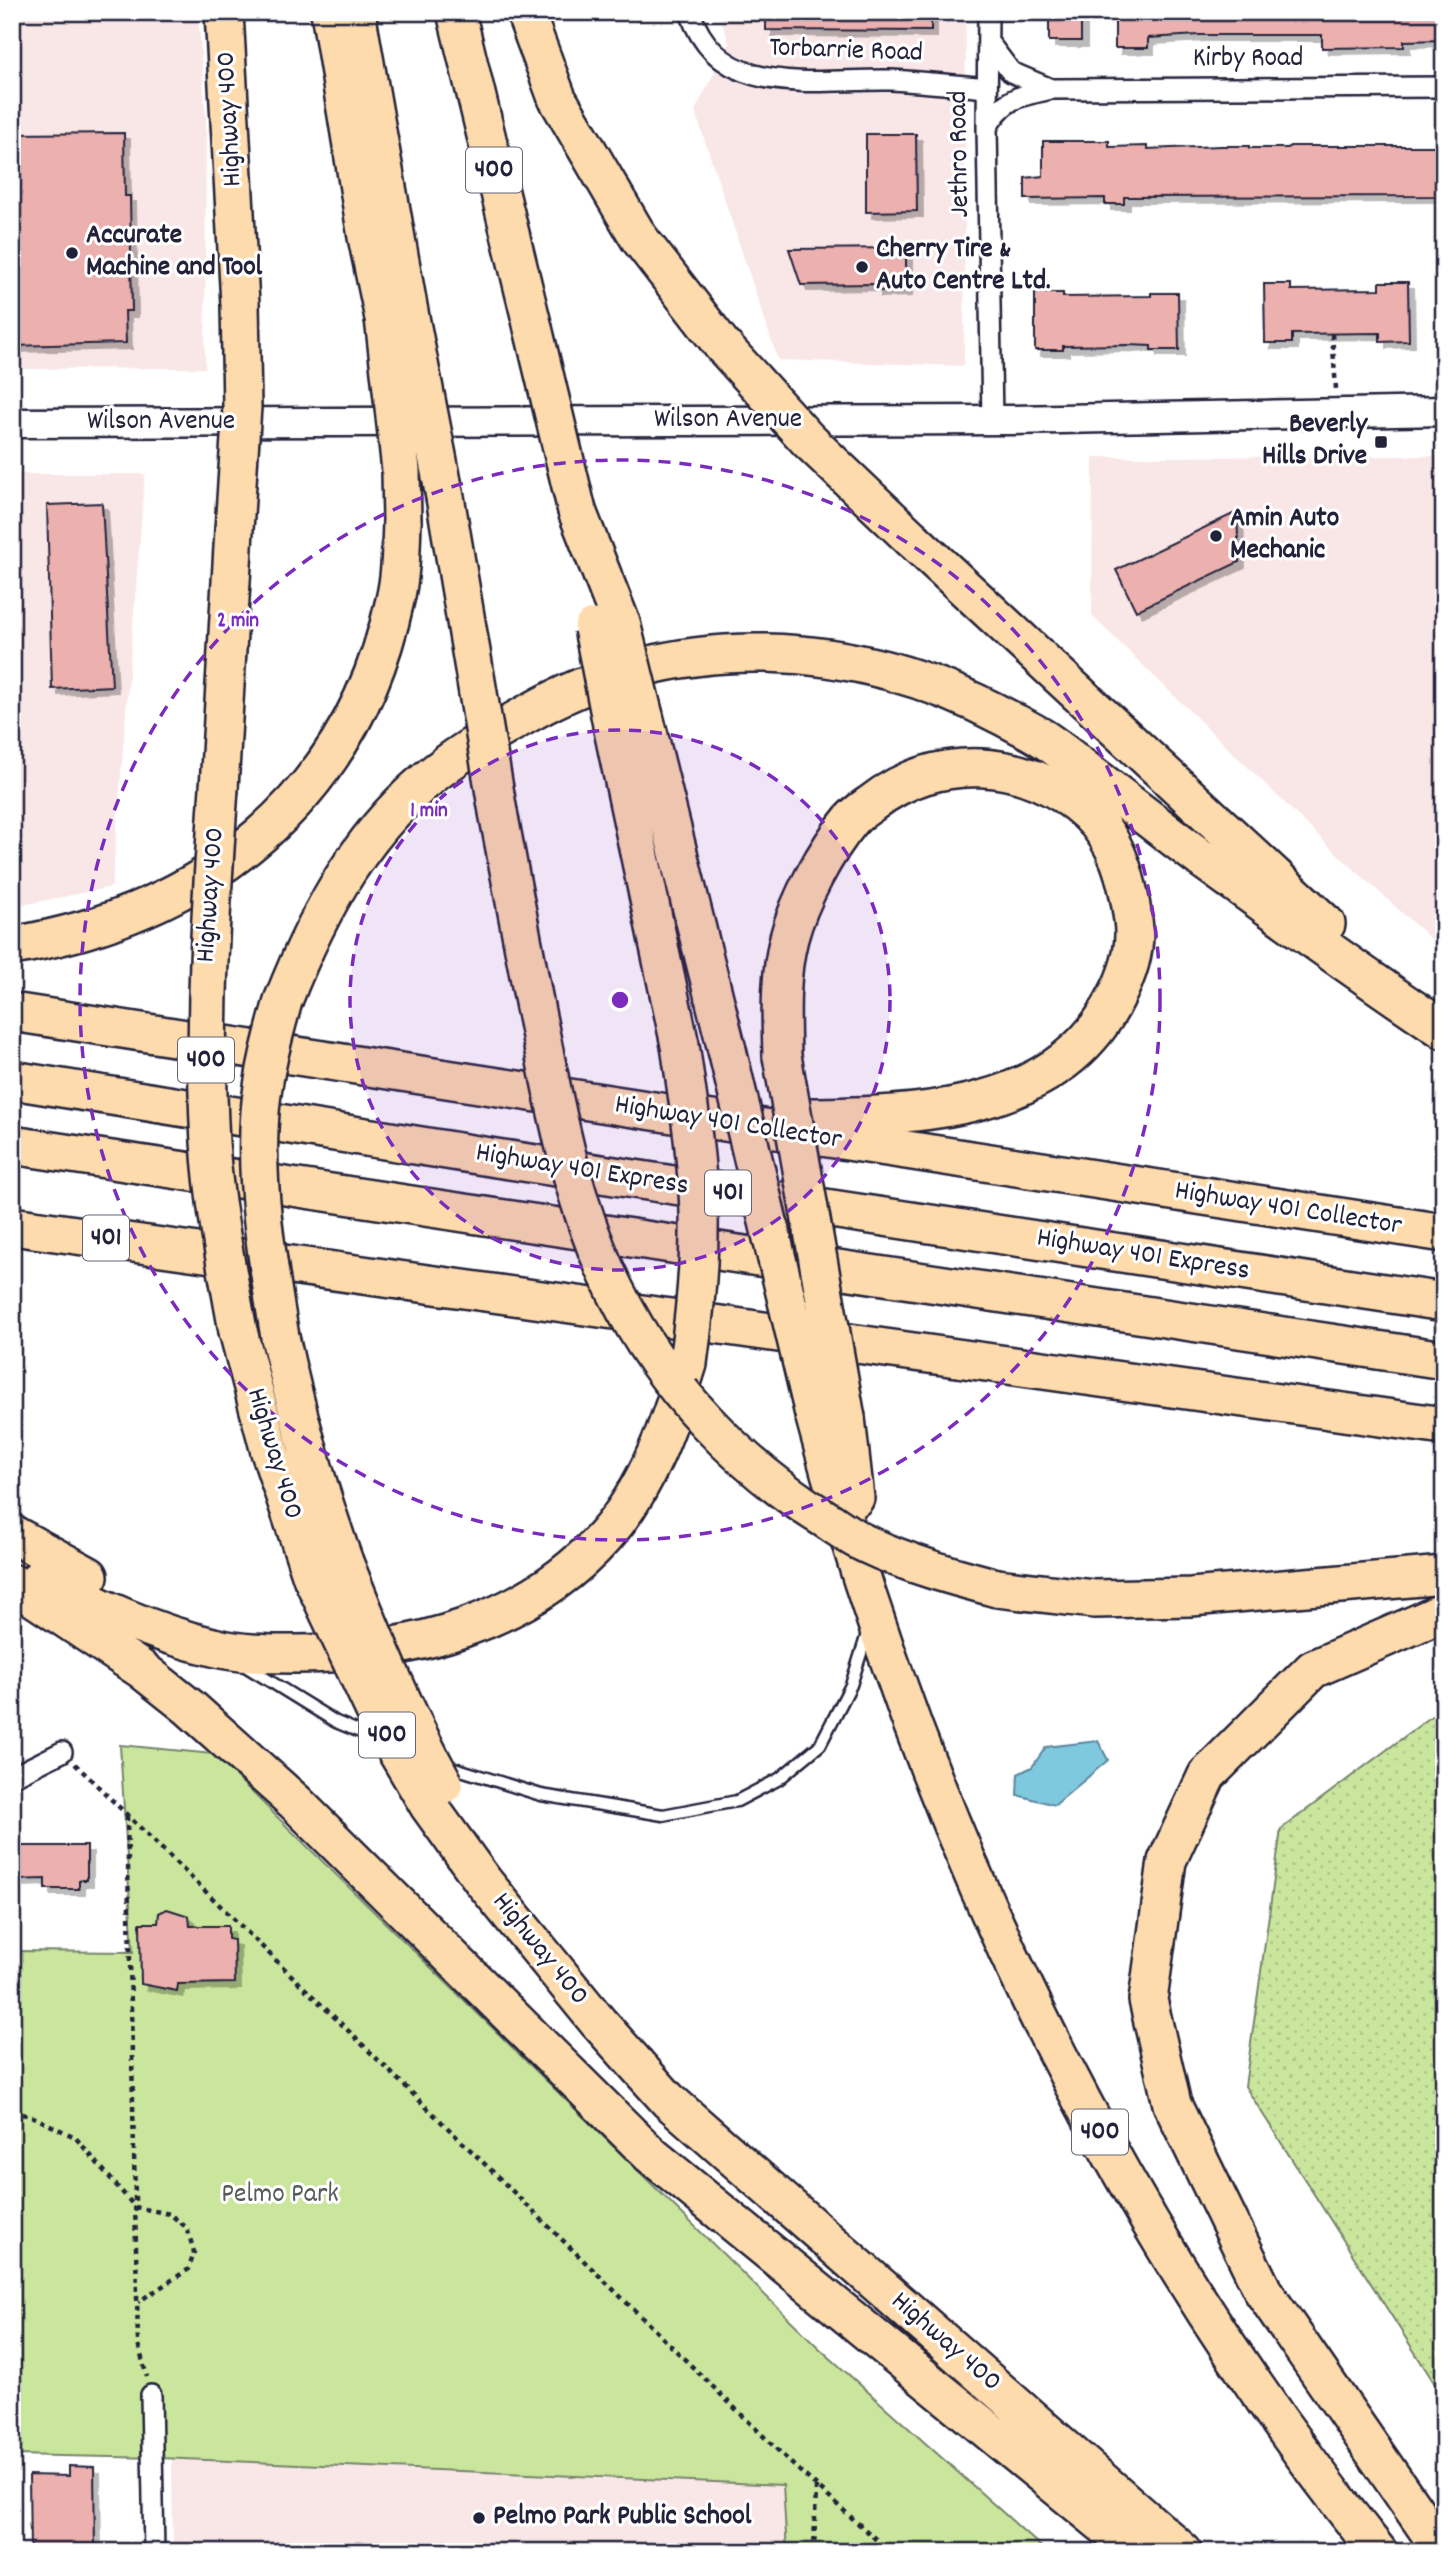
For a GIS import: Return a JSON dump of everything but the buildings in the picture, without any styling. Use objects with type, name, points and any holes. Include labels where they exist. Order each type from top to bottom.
[{"type":"highway","name":"Highway 400","points":[[224,12],[240,304],[242,407],[207,965],[206,1056],[210,1145],[221,1234],[238,1331],[270,1452],[328,1570],[382,1657],[422,1744],[489,1876],[598,2022],[667,2100],[1183,2552]]},
{"type":"highway","points":[[330,12],[367,237],[396,315],[444,497],[498,812],[566,1153],[587,1221],[615,1291],[639,1335],[671,1381],[710,1426],[754,1467],[805,1507],[864,1544],[929,1570],[997,1588],[1094,1599],[1191,1597],[1444,1575]]},
{"type":"highway","points":[[12,946],[48,940],[141,910],[194,884],[241,853],[287,811],[336,747],[365,695],[386,640],[396,598],[402,521],[396,315],[356,12]]},
{"type":"highway","name":"400","points":[[456,12],[628,721]]},
{"type":"highway","points":[[525,12],[557,98],[639,239],[722,345],[808,440],[1435,1024]]},
{"type":"highway","points":[[328,1570],[317,1488],[279,1337],[262,1214],[258,1148],[264,1080],[283,1001],[315,925],[354,858],[398,806],[448,762],[551,700],[614,675],[680,658],[716,653],[771,652],[830,658],[898,673],[970,699],[1044,738],[1209,864],[1435,1024]]},
{"type":"highway","points":[[12,1562],[123,1618],[166,1634],[214,1648],[264,1654],[326,1654],[395,1646],[447,1634],[495,1616],[548,1586],[606,1535],[634,1497],[656,1456],[688,1363],[696,1308],[699,1211],[680,1045],[628,721]]},
{"type":"highway","points":[[628,721],[727,1050],[830,1416],[869,1596]]},
{"type":"highway","points":[[654,1113],[760,1117],[860,1117],[923,1111],[982,1101],[1017,1089],[1045,1074],[1093,1035],[1111,1008],[1126,977],[1135,932],[1126,878],[1111,839],[1088,813],[1064,795],[1036,780],[1007,771],[969,766],[929,773],[889,790],[852,819],[812,880],[789,938],[781,996],[782,1056],[830,1416]]},
{"type":"highway","name":"Highway 401 Collector","points":[[12,1012],[1444,1233]]},
{"type":"highway","name":"Highway 401 Express","points":[[12,1080],[496,1158],[1444,1302]]},
{"type":"highway","name":"Highway 401 Express","points":[[12,1145],[1444,1360]]},
{"type":"highway","name":"401","points":[[12,1226],[1444,1426]]},
{"type":"highway","points":[[12,1534],[109,1586],[152,1604],[248,1634],[326,1654]]},
{"type":"highway","points":[[12,1583],[141,1670],[208,1723],[295,1802],[651,2155],[1137,2552]]},
{"type":"highway","name":"400","points":[[869,1596],[926,1761],[990,1912],[1066,2072],[1146,2217],[1239,2364],[1378,2552]]},
{"type":"highway","points":[[1443,2552],[1263,2291],[1172,2104],[1149,2000],[1167,1861],[1207,1775],[1313,1669],[1444,1612]]},
{"type":"main road","name":"Wilson Avenue","points":[[12,424],[992,420],[1444,411]]},
{"type":"street","name":"Torbarrie Road","points":[[690,12],[708,45],[727,65],[750,75],[776,80],[891,80],[987,88]]},
{"type":"street","name":"Jethro Road","points":[[988,12],[987,127],[992,420]]},
{"type":"street","name":"Kirby Road","points":[[989,43],[1011,72],[1052,89]]},
{"type":"street","name":"Kirby Road","points":[[987,127],[1003,105],[1019,96],[1052,89],[1444,87]]},
{"type":"street","points":[[12,1777],[62,1752]]},
{"type":"street","points":[[151,2395],[154,2552]]},
{"type":"lane","points":[[214,1648],[336,1722],[402,1750],[486,1780],[541,1795],[663,1815],[737,1801],[779,1779],[820,1745],[851,1685],[869,1596]]},
{"type":"path","points":[[1332,334],[1337,412]]},
{"type":"path","points":[[62,1752],[816,2485],[890,2552]]},
{"type":"path","points":[[127,1815],[138,2344],[151,2395]]},
{"type":"path","points":[[12,2112],[31,2116],[75,2137],[135,2207],[170,2214],[187,2228],[194,2252],[188,2269],[138,2303]]},
{"type":"path","points":[[814,2552],[816,2485]]},
{"type":"shaded area","points":[[12,12],[198,12],[206,120],[205,368],[12,369]]},
{"type":"shaded area","points":[[719,12],[966,12],[964,366],[778,360],[695,111],[729,43]]},
{"type":"shaded area","points":[[1444,456],[1444,951],[1332,849],[1092,616],[1093,457]]},
{"type":"shaded area","points":[[12,474],[145,474],[112,887],[12,907]]},
{"type":"shaded area","name":"Pelmo Park Public School","points":[[172,2459],[783,2485],[787,2552],[173,2552]]},
{"type":"green space","points":[[1444,1707],[1444,2398],[1245,2086],[1281,1829]]},
{"type":"green space","name":"Pelmo Park","points":[[120,1745],[213,1754],[819,2348],[1047,2552],[787,2552],[783,2485],[161,2458],[12,2455],[12,1951],[133,1952]]},
{"type":"water","points":[[1098,1741],[1108,1760],[1055,1805],[1017,1795],[1018,1774],[1032,1767],[1046,1747]]},
{"type":"place","name":"Accurate Machine and Tool","points":[[72,253]]},
{"type":"place","name":"Cherry Tire & Auto Centre Ltd.","points":[[862,267]]},
{"type":"place","name":"Beverly Hills Drive","points":[[1381,442]]},
{"type":"place","name":"Amin Auto Mechanic","points":[[1216,536]]},
{"type":"place","name":"Pelmo Park Public School","points":[[479,2518]]}]
